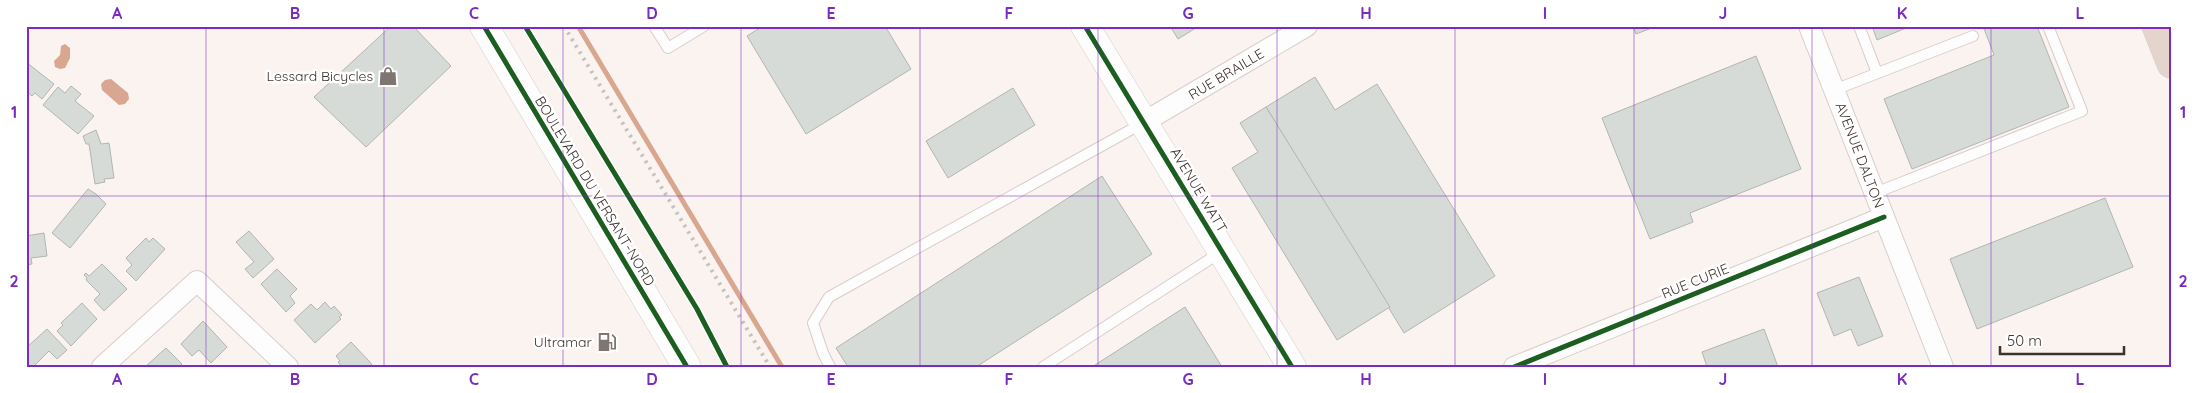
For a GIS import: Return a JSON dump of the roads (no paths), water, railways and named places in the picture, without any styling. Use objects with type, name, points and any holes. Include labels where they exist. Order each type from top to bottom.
[{"type":"highway","points":[[2156,26],[2171,64]]},
{"type":"street","name":"BOULEVARD DU VERSANT-NORD","points":[[484,26],[688,367]]},
{"type":"street","name":"AVENUE WATT","points":[[1085,26],[1292,367]]},
{"type":"street","name":"RUE BRAILLE","points":[[1144,122],[1307,26]]},
{"type":"street","name":"AVENUE DALTON","points":[[1809,26],[1943,367]]},
{"type":"street","name":"RUE CURIE","points":[[1514,367],[1884,217]]},
{"type":"street","points":[[102,367],[197,280],[288,367]]},
{"type":"lane","points":[[654,26],[668,48],[704,26]]},
{"type":"lane","points":[[1859,26],[1878,73]]},
{"type":"lane","points":[[1875,193],[2082,111],[2048,26]]},
{"type":"lane","points":[[1834,90],[1974,36]]},
{"type":"lane","points":[[830,367],[813,323],[829,297],[1144,122]]},
{"type":"lane","points":[[1043,367],[1223,251]]},
{"type":"waterway","points":[[578,26],[782,367]]},
{"type":"railway","points":[[564,26],[770,367]]},
{"type":"place","name":"Lessard Bicycles","points":[[388,76]]},
{"type":"place","name":"Ultramar","points":[[607,342]]}]
